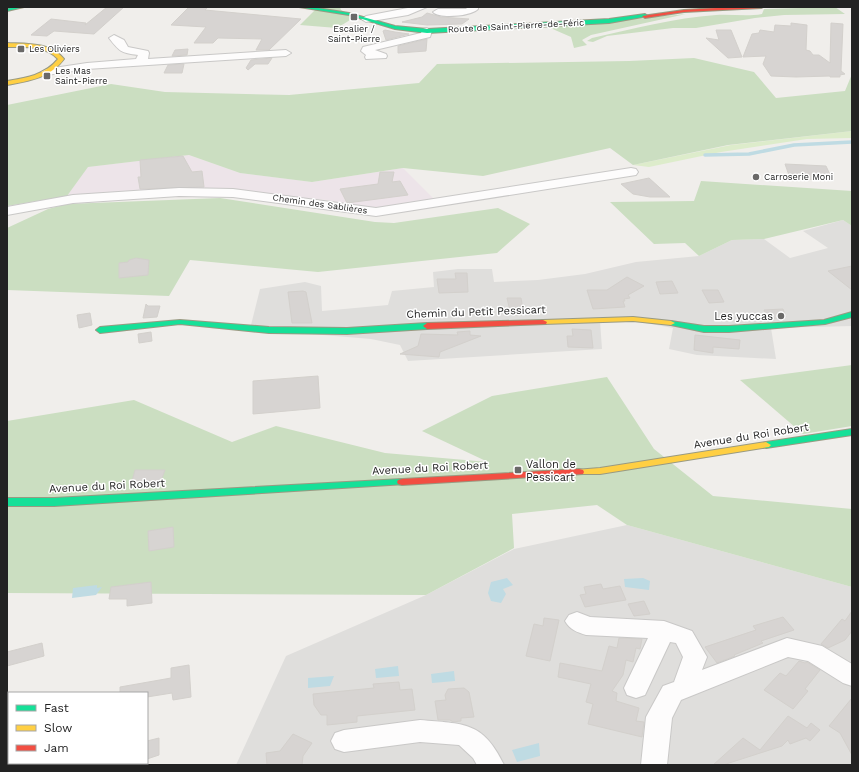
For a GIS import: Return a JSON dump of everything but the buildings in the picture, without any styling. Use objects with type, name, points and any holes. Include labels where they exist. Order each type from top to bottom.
[{"type":"street","points":[[7,10],[22,7]]},
{"type":"street","name":"Route de Saint-Pierre-de-Féric","points":[[301,7],[366,19],[395,28],[427,30],[609,21],[684,11],[732,7],[761,7]]},
{"type":"street","points":[[366,19],[408,12],[422,7]]},
{"type":"street","points":[[438,12],[468,12],[473,10],[473,7]]},
{"type":"street","points":[[370,57],[382,56],[370,53],[366,51],[367,49],[426,35],[427,30]]},
{"type":"street","points":[[114,38],[120,42],[125,50],[144,53],[141,62]]},
{"type":"street","points":[[7,45],[54,51],[61,59],[58,64],[47,72]]},
{"type":"street","points":[[7,83],[47,72],[87,66],[286,53]]},
{"type":"street","name":"Chemin des Sablières","points":[[7,211],[73,199],[179,192],[233,193],[376,212],[632,172]]},
{"type":"street","name":"Chemin du Petit Pessicart","points":[[100,330],[180,322],[269,330],[347,331],[458,324],[633,319],[659,321],[704,329],[729,330],[825,322],[852,314]]},
{"type":"street","name":"Avenue du Roi Robert","points":[[7,502],[54,502],[600,470],[852,432]]},
{"type":"street","points":[[577,621],[586,626],[664,630],[684,637],[695,657],[684,688]]},
{"type":"street","points":[[636,688],[664,630]]},
{"type":"street","points":[[654,765],[659,717],[672,693],[787,647],[814,652],[852,676]]},
{"type":"street","points":[[344,741],[420,731],[465,735],[482,750],[491,765]]},
{"type":"shaded area","points":[[189,155],[240,173],[312,182],[403,168],[434,199],[371,209],[327,200],[191,189],[67,196],[87,167]]},
{"type":"shaded area","points":[[843,220],[852,226],[852,326],[771,328],[776,359],[697,355],[669,349],[673,328],[640,322],[600,321],[602,349],[408,361],[400,345],[371,339],[250,329],[260,289],[305,282],[321,286],[322,311],[388,305],[392,291],[434,287],[433,272],[458,269],[492,269],[494,282],[538,280],[585,274],[636,262],[699,256],[732,240],[764,239],[790,258],[828,248],[803,231]]},
{"type":"shaded area","points":[[627,525],[852,587],[852,765],[236,765],[286,656],[426,595],[514,549]]},
{"type":"green space","points":[[312,7],[340,7],[341,10],[355,17],[337,28],[300,25],[317,8]]},
{"type":"green space","points":[[835,7],[845,14],[784,15],[755,18],[696,28],[673,28],[607,36],[593,42],[587,41],[592,38],[654,24],[700,16],[756,15],[762,14],[764,9]]},
{"type":"green space","points":[[686,14],[591,35],[582,40],[587,45],[574,48],[571,37],[548,27]]},
{"type":"green space","points":[[694,58],[754,72],[776,98],[845,91],[852,74],[852,131],[728,145],[633,165],[610,148],[483,176],[403,168],[312,182],[240,173],[189,155],[88,167],[67,196],[7,206],[7,105],[111,84],[165,92],[289,95],[419,83],[437,64],[629,61]]},
{"type":"green space","points":[[852,131],[852,138],[807,139],[721,152],[649,167],[633,165],[731,145]]},
{"type":"green space","points":[[701,181],[852,191],[852,226],[843,220],[764,239],[732,240],[699,256],[685,243],[654,244],[610,202],[694,201]]},
{"type":"green space","points":[[220,198],[375,222],[394,223],[498,208],[530,224],[497,253],[318,272],[190,260],[169,296],[7,290],[7,228],[48,209],[67,204]]},
{"type":"green space","points":[[852,365],[852,426],[803,434],[740,380]]},
{"type":"green space","points":[[607,377],[654,449],[713,496],[852,509],[852,587],[627,525],[597,505],[512,514],[514,548],[426,595],[7,593],[7,421],[134,400],[232,442],[276,426],[385,453],[488,462],[422,431],[492,396]]},
{"type":"water","points":[[507,578],[513,585],[503,589],[506,594],[501,603],[491,601],[488,593],[491,582]]},
{"type":"water","points":[[643,578],[650,581],[649,590],[625,587],[624,579]]},
{"type":"water","points":[[97,585],[97,588],[102,587],[96,595],[72,598],[73,588]]},
{"type":"water","points":[[398,666],[399,676],[376,678],[375,669]]},
{"type":"water","points":[[454,671],[455,681],[432,683],[431,674]]},
{"type":"water","points":[[334,676],[330,686],[308,688],[308,678]]},
{"type":"water","points":[[539,743],[540,756],[517,762],[512,750]]},
{"type":"waterway","points":[[705,155],[749,154],[794,145],[852,142]]},
{"type":"traffic: fast","points":[[7,10],[22,7]]},
{"type":"traffic: fast","points":[[301,7],[349,14],[395,27],[427,31],[609,21],[645,16]]},
{"type":"traffic: fast","points":[[671,323],[704,329],[729,329],[825,322],[852,314]]},
{"type":"traffic: fast","points":[[100,330],[180,322],[269,330],[347,331],[427,326]]},
{"type":"traffic: fast","points":[[766,445],[852,432]]},
{"type":"traffic: fast","points":[[7,502],[54,502],[402,482]]},
{"type":"traffic: slow","points":[[7,45],[36,46],[44,48],[50,50],[61,59],[50,70],[44,73],[7,83]]},
{"type":"traffic: slow","points":[[543,322],[633,319],[671,323]]},
{"type":"traffic: slow","points":[[579,472],[600,471],[766,445]]},
{"type":"traffic: jam","points":[[645,16],[684,11],[761,7]]},
{"type":"traffic: jam","points":[[427,326],[543,322]]},
{"type":"traffic: jam","points":[[402,482],[579,472]]},
{"type":"place","name":"Escalier / Saint-Pierre","points":[[354,17]]},
{"type":"place","name":"Les Oliviers","points":[[21,49]]},
{"type":"place","name":"Les Mas Saint-Pierre","points":[[47,76]]},
{"type":"place","name":"Carroserie Moni","points":[[756,177]]},
{"type":"place","name":"Les yuccas","points":[[781,316]]},
{"type":"place","name":"Vallon de Pessicart","points":[[518,470]]}]
